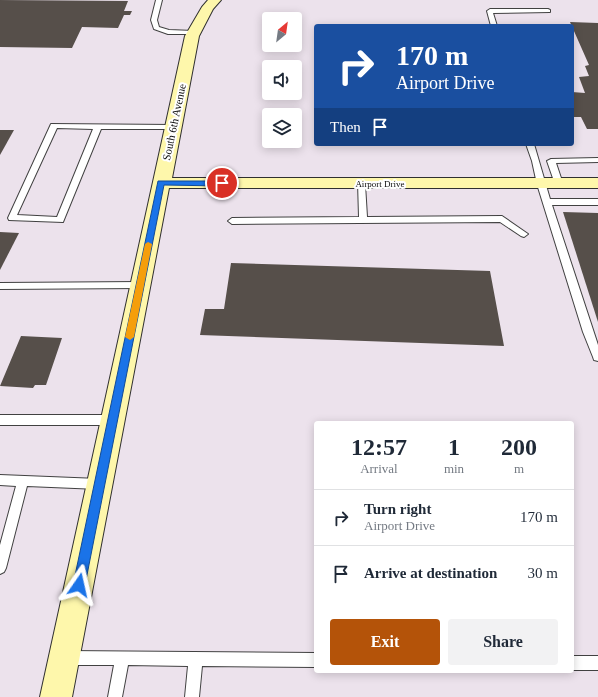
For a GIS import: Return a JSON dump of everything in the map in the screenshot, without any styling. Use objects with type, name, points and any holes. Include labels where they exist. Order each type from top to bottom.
[{"type":"street","name":"South 6th Avenue","points":[[56,697],[161,183],[194,33],[208,7],[215,0]]},
{"type":"street","name":"Airport Drive","points":[[161,183],[598,183]]},
{"type":"lane","points":[[159,0],[154,20],[156,28],[168,32],[194,33]]},
{"type":"lane","points":[[493,24],[490,11],[548,11]]},
{"type":"lane","points":[[98,126],[60,220],[12,218],[54,126],[98,126],[173,127]]},
{"type":"lane","points":[[531,146],[536,161],[550,184]]},
{"type":"lane","points":[[536,161],[598,160]]},
{"type":"lane","points":[[551,161],[548,202],[588,332],[598,357]]},
{"type":"lane","points":[[361,184],[363,220]]},
{"type":"lane","points":[[548,202],[598,202]]},
{"type":"lane","points":[[232,221],[502,219],[524,234]]},
{"type":"lane","points":[[0,286],[140,285]]},
{"type":"lane","points":[[0,420],[112,420]]},
{"type":"lane","points":[[0,480],[99,484]]},
{"type":"lane","points":[[0,568],[23,481]]},
{"type":"lane","points":[[64,658],[314,660]]},
{"type":"lane","points":[[115,697],[122,658]]},
{"type":"lane","points":[[192,697],[196,658]]},
{"type":"lane","points":[[574,663],[598,663]]},
{"type":"shaded area","points":[[0,0],[598,0],[598,697],[0,697]]},
{"type":"building","points":[[0,0],[128,1],[124,11],[132,11],[130,15],[124,15],[118,28],[82,27],[72,48],[0,47]]},
{"type":"building","points":[[570,22],[598,23],[598,129],[587,129],[581,117],[574,117],[574,92],[585,93],[579,77],[589,76],[585,66],[589,65],[574,31],[574,24],[571,24]]},
{"type":"building","points":[[0,130],[14,130],[0,155]]},
{"type":"building","points":[[563,212],[598,213],[598,322]]},
{"type":"building","points":[[0,232],[19,233],[0,270]]},
{"type":"building","points":[[231,263],[490,271],[504,346],[200,335],[205,309],[224,309]]},
{"type":"building","points":[[21,336],[62,338],[46,385],[35,385],[33,388],[0,386]]},
{"type":"slow traffic","points":[[130,337],[148,244]]},
{"type":"route","points":[[79,585],[161,183],[222,183]]}]
